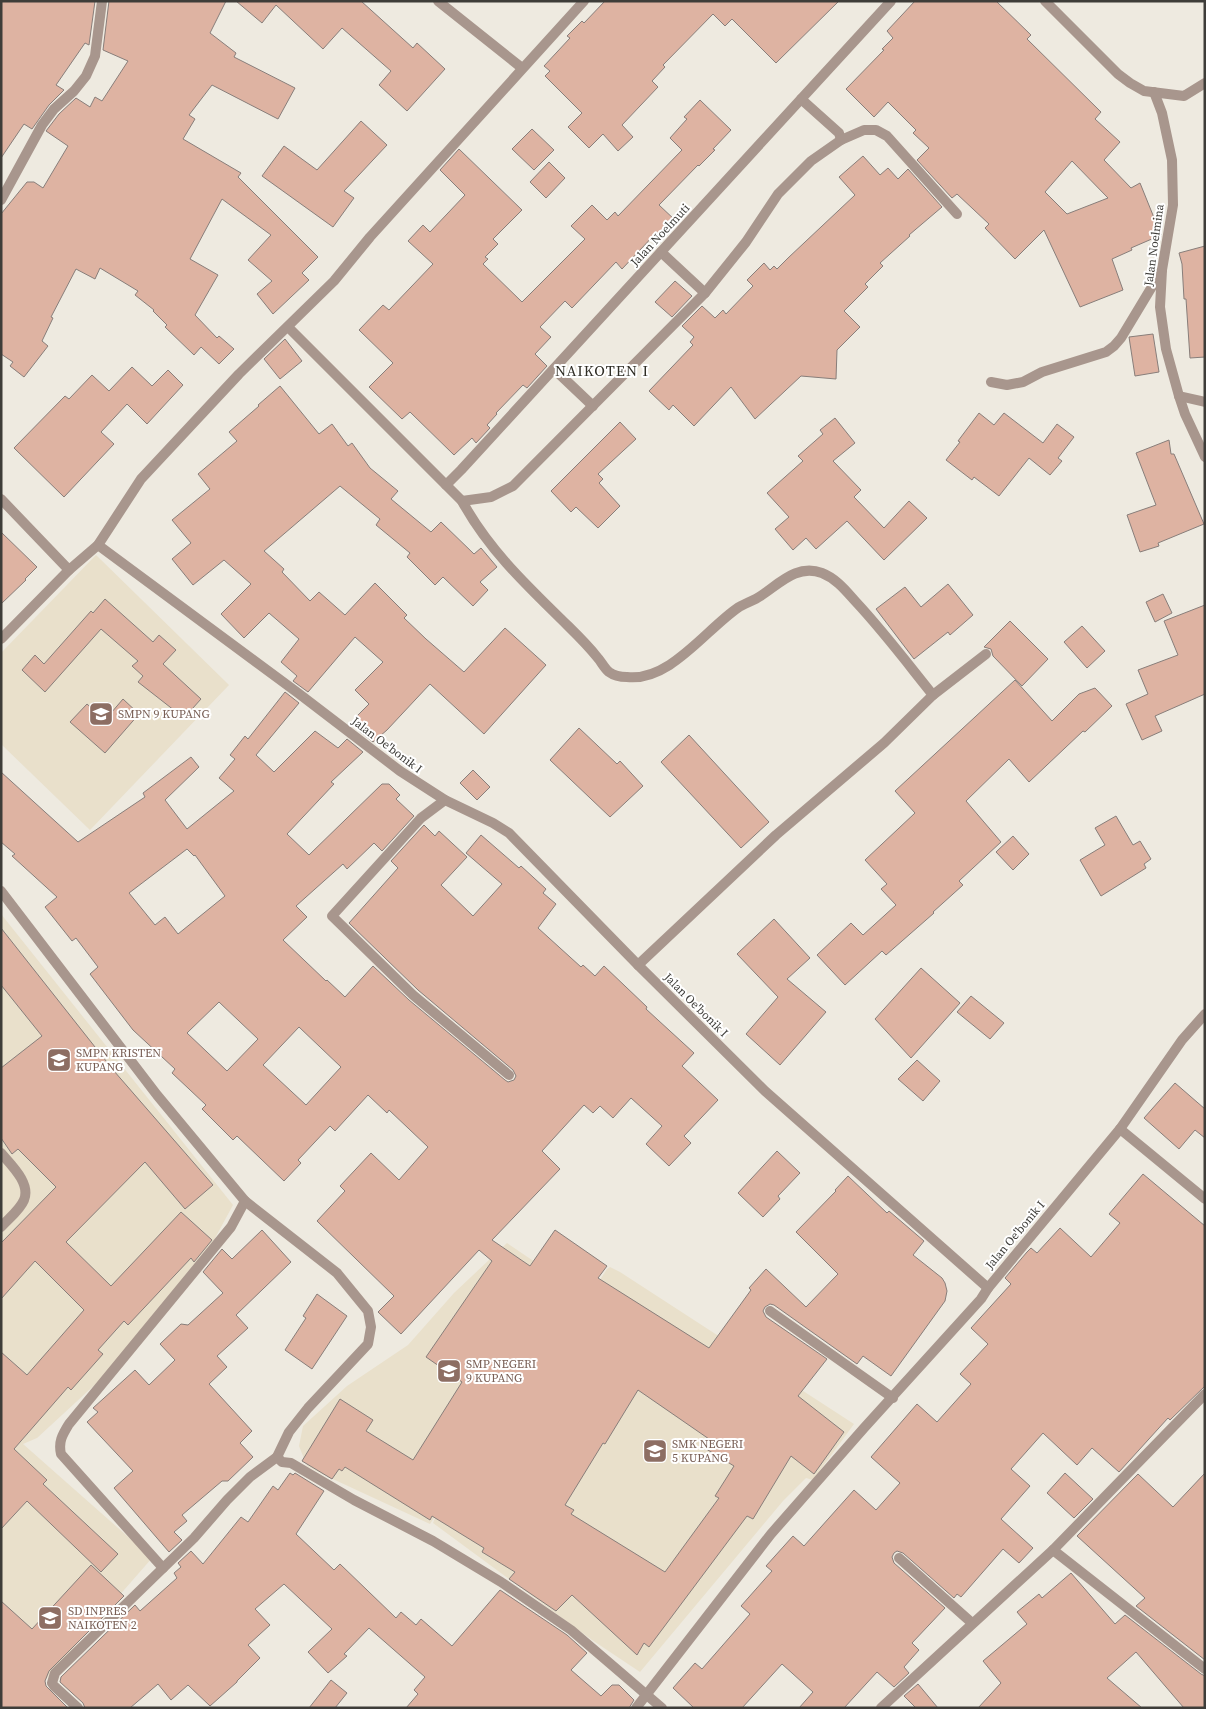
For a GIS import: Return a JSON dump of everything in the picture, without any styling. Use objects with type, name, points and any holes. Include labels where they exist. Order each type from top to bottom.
[{"type":"street","points":[[1,200],[42,125],[54,109],[74,91],[86,76],[94,56],[102,1]]},
{"type":"street","points":[[438,1],[522,68]]},
{"type":"street","points":[[1,639],[69,570],[98,545],[141,479],[239,374],[334,280],[370,237],[584,1]]},
{"type":"street","name":"Jalan Noelmuti","points":[[446,485],[891,1]]},
{"type":"street","points":[[1045,1],[1118,74],[1144,90],[1184,96],[1205,83]]},
{"type":"street","name":"Jalan Noelmina","points":[[1154,92],[1162,113],[1172,160],[1173,204],[1162,270],[1160,307],[1166,349],[1179,396],[1185,414],[1205,457]]},
{"type":"street","points":[[801,99],[838,133],[841,140]]},
{"type":"street","points":[[462,501],[491,497],[513,486],[705,293],[746,242],[778,194],[811,161],[841,140],[864,130],[876,130],[887,136],[957,214]]},
{"type":"street","points":[[661,252],[705,293]]},
{"type":"street","points":[[991,382],[1007,385],[1024,382],[1042,372],[1106,352],[1121,338],[1162,270]]},
{"type":"street","points":[[288,327],[462,501],[492,548],[598,657],[609,672],[631,678],[646,676],[664,668],[739,608],[798,571],[810,570],[822,573],[838,583],[874,620],[933,696]]},
{"type":"street","points":[[554,369],[593,406]]},
{"type":"street","points":[[1179,396],[1205,402]]},
{"type":"street","points":[[1,499],[69,570]]},
{"type":"street","name":"Jalan Oe'bonik I","points":[[98,545],[298,692],[400,771],[445,800],[493,823],[509,833],[765,1091],[988,1288],[1120,1129],[1182,1040],[1205,1014]]},
{"type":"street","points":[[638,965],[760,850],[884,743],[933,696],[986,654]]},
{"type":"street","points":[[445,800],[421,818],[332,916],[413,995],[509,1075]]},
{"type":"street","points":[[1,891],[156,1095],[245,1201],[337,1273],[368,1311],[371,1321],[368,1344],[308,1408],[289,1432],[276,1457],[232,1494],[194,1538],[54,1673],[52,1683],[54,1686],[78,1708]]},
{"type":"street","points":[[1120,1129],[1205,1199]]},
{"type":"street","points":[[1,1153],[21,1177],[25,1190],[24,1201],[2,1225]]},
{"type":"street","points":[[163,1568],[61,1454],[61,1436],[231,1227],[245,1201]]},
{"type":"street","points":[[636,1708],[772,1534],[864,1428],[981,1299],[988,1288]]},
{"type":"street","points":[[770,1311],[893,1398]]},
{"type":"street","points":[[881,1708],[1053,1550],[1205,1394]]},
{"type":"street","points":[[276,1457],[282,1462],[290,1463],[354,1500],[434,1541],[501,1582],[571,1630],[662,1708]]},
{"type":"street","points":[[1053,1550],[1205,1669]]},
{"type":"street","points":[[898,1558],[972,1623]]},
{"type":"shaded area","name":"SMPN 9 KUPANG","points":[[96,555],[229,685],[90,830],[1,744],[1,653]]},
{"type":"shaded area","name":"SMPN KRISTEN KUPANG","points":[[1,914],[233,1205],[214,1240],[101,1379],[37,1438],[23,1444],[152,1558],[27,1701],[1,1678]]},
{"type":"shaded area","name":"SMK NEGERI 5 KUPANG","points":[[507,1243],[588,1298],[607,1269],[610,1267],[620,1272],[854,1424],[813,1480],[806,1478],[783,1501],[640,1672],[592,1640],[433,1523],[437,1513],[430,1524],[322,1474],[307,1466],[299,1446],[303,1426],[347,1386],[408,1345],[454,1293]]},
{"type":"building","points":[[1,1],[95,1],[89,45],[85,43],[56,85],[64,90],[49,105],[32,129],[24,124],[1,158]]},
{"type":"building","points":[[109,1],[226,1],[210,33],[236,53],[234,57],[295,88],[278,119],[212,85],[189,115],[195,119],[183,139],[241,173],[238,177],[318,257],[302,273],[309,280],[273,314],[257,294],[272,281],[248,260],[271,235],[222,199],[190,259],[218,275],[195,315],[217,338],[219,336],[234,349],[219,364],[201,347],[194,355],[165,327],[167,325],[154,310],[135,295],[138,291],[100,268],[95,279],[76,269],[51,317],[53,318],[42,341],[48,346],[24,377],[10,366],[13,362],[1,354],[1,214],[27,182],[34,182],[43,188],[68,146],[46,131],[59,114],[76,98],[90,107],[95,97],[102,101],[128,61],[103,50]]},
{"type":"building","points":[[236,1],[361,1],[413,48],[417,43],[445,69],[407,111],[379,85],[391,71],[342,28],[323,49],[276,5],[262,23]]},
{"type":"building","points":[[605,1],[839,1],[776,63],[732,19],[725,26],[713,14],[663,65],[665,67],[652,81],[658,87],[622,125],[633,137],[618,151],[603,134],[589,148],[568,127],[582,113],[545,76],[550,71],[544,66],[570,38],[567,36],[582,21],[584,23]]},
{"type":"building","points":[[915,1],[996,1],[1031,35],[1027,39],[1101,112],[1095,119],[1120,142],[1104,160],[1131,188],[1140,183],[1161,235],[1131,248],[1132,250],[1112,259],[1123,290],[1080,307],[1044,230],[1015,259],[985,228],[989,224],[957,194],[952,198],[917,160],[929,148],[913,133],[916,130],[888,102],[874,117],[846,89],[884,50],[882,49],[893,38],[887,31]],"holes":[[[1072,161],[1108,198],[1067,214],[1045,192]]]},
{"type":"building","points":[[700,100],[731,130],[713,149],[715,150],[659,205],[676,221],[662,236],[657,232],[622,269],[616,262],[572,308],[565,301],[540,327],[551,337],[535,354],[547,366],[527,388],[523,385],[496,413],[487,425],[490,428],[476,443],[472,438],[454,455],[410,412],[402,419],[369,387],[393,363],[359,330],[383,305],[389,310],[433,264],[408,241],[423,225],[430,232],[465,195],[440,170],[459,149],[522,210],[493,239],[498,244],[485,257],[488,259],[483,264],[522,302],[585,239],[571,226],[592,205],[607,220],[615,212],[618,216],[682,150],[670,138],[687,119],[684,117]]},
{"type":"building","points":[[361,121],[387,145],[344,191],[354,198],[333,227],[262,176],[284,146],[317,170]]},
{"type":"building","points":[[532,129],[554,150],[534,170],[512,149]]},
{"type":"building","points":[[863,156],[880,175],[888,168],[898,179],[908,169],[942,207],[880,263],[883,266],[865,284],[868,287],[844,311],[860,327],[837,350],[836,379],[801,376],[755,419],[731,387],[694,426],[673,405],[669,410],[649,391],[693,345],[690,342],[694,337],[682,326],[702,306],[715,318],[723,310],[726,314],[753,286],[747,280],[764,263],[770,270],[774,266],[777,269],[855,195],[839,177]]},
{"type":"building","points":[[549,162],[565,178],[546,198],[530,182]]},
{"type":"building","points":[[1205,246],[1205,357],[1190,358],[1186,299],[1184,299],[1182,264],[1179,253]]},
{"type":"building","points":[[675,281],[692,296],[672,317],[655,302]]},
{"type":"building","points":[[1153,334],[1159,372],[1135,376],[1129,337]]},
{"type":"building","points":[[285,339],[302,361],[280,379],[264,359]]},
{"type":"building","points":[[132,367],[152,386],[168,370],[183,385],[147,424],[127,404],[101,432],[114,444],[64,497],[14,448],[65,396],[69,399],[92,375],[109,391]]},
{"type":"building","points":[[280,386],[319,434],[332,424],[348,446],[352,443],[370,468],[398,491],[391,499],[431,532],[441,522],[474,554],[481,548],[497,567],[480,582],[488,590],[473,606],[443,577],[435,585],[407,557],[410,553],[376,525],[380,519],[340,486],[264,551],[284,569],[282,572],[310,601],[319,592],[345,615],[375,583],[407,615],[404,618],[464,672],[505,628],[546,665],[484,734],[430,684],[387,730],[373,742],[358,730],[363,725],[355,718],[369,704],[355,690],[383,662],[355,637],[308,692],[293,681],[297,676],[281,662],[299,639],[269,613],[244,638],[221,614],[251,584],[224,560],[193,585],[172,559],[191,543],[172,520],[210,489],[198,474],[237,441],[229,432]]},
{"type":"building","points":[[979,413],[994,425],[1004,413],[1043,443],[1057,424],[1074,437],[1058,458],[1062,461],[1050,475],[1029,458],[999,496],[974,477],[972,480],[946,460]]},
{"type":"building","points":[[835,418],[855,443],[833,461],[861,490],[854,497],[884,528],[909,501],[927,518],[884,560],[847,521],[816,549],[806,538],[793,550],[775,529],[789,517],[767,493],[803,461],[798,456],[823,434],[820,430]]},
{"type":"building","points":[[620,422],[636,439],[598,474],[603,479],[599,483],[620,506],[598,528],[576,507],[571,512],[551,491]]},
{"type":"building","points":[[1169,440],[1171,454],[1174,454],[1204,524],[1158,543],[1159,546],[1140,552],[1127,515],[1156,505],[1136,453]]},
{"type":"building","points":[[1,532],[37,567],[1,604]]},
{"type":"building","points":[[948,584],[973,615],[950,635],[948,632],[914,659],[876,609],[905,587],[921,607]]},
{"type":"building","points":[[1163,594],[1172,613],[1155,622],[1146,602]]},
{"type":"building","points":[[105,599],[153,642],[159,635],[176,650],[163,664],[201,699],[184,718],[138,682],[143,676],[132,666],[138,661],[101,629],[45,692],[22,670],[35,655],[44,664],[91,611],[93,613]]},
{"type":"building","points":[[1205,605],[1205,694],[1155,716],[1162,731],[1142,740],[1126,704],[1148,694],[1138,670],[1178,655],[1164,621]]},
{"type":"building","points":[[1010,621],[1048,659],[1022,686],[993,656],[991,649],[984,647]]},
{"type":"building","points":[[1082,626],[1105,651],[1087,668],[1064,642]]},
{"type":"building","points":[[1015,680],[1052,721],[1079,694],[1095,688],[1112,706],[1029,782],[1009,759],[966,801],[1001,842],[959,881],[963,885],[934,913],[886,955],[882,951],[845,985],[817,955],[851,923],[863,935],[896,905],[881,889],[887,884],[865,860],[915,813],[895,791]]},
{"type":"building","points":[[285,692],[299,703],[256,755],[274,772],[315,731],[338,748],[347,739],[363,752],[331,782],[334,784],[287,834],[309,855],[382,784],[389,784],[400,795],[396,799],[414,816],[382,851],[374,843],[347,869],[343,864],[296,906],[307,917],[283,940],[345,997],[373,966],[409,1000],[505,1080],[508,1082],[514,1080],[516,1076],[513,1070],[418,990],[349,923],[398,868],[391,861],[424,825],[435,836],[439,831],[467,857],[441,885],[473,916],[502,884],[466,853],[481,835],[519,868],[521,866],[546,889],[543,893],[556,904],[538,928],[581,967],[583,965],[595,976],[604,966],[647,1007],[646,1009],[694,1053],[682,1066],[718,1100],[684,1136],[691,1143],[669,1166],[646,1144],[662,1126],[631,1098],[613,1118],[600,1106],[593,1113],[584,1105],[542,1151],[560,1169],[492,1240],[530,1266],[555,1230],[607,1266],[598,1278],[709,1348],[751,1290],[749,1288],[766,1269],[806,1307],[838,1274],[796,1232],[848,1176],[887,1213],[889,1211],[924,1241],[913,1255],[942,1278],[945,1283],[947,1291],[945,1301],[891,1376],[863,1356],[857,1364],[774,1305],[770,1304],[765,1307],[763,1311],[766,1317],[827,1359],[798,1396],[844,1432],[814,1474],[791,1456],[753,1519],[747,1516],[649,1647],[644,1643],[637,1655],[572,1595],[556,1611],[509,1579],[515,1572],[482,1552],[484,1548],[432,1516],[430,1520],[345,1467],[342,1471],[339,1469],[332,1479],[302,1461],[340,1399],[373,1420],[366,1431],[413,1460],[462,1382],[426,1357],[492,1261],[479,1250],[401,1334],[378,1312],[394,1296],[317,1221],[345,1191],[340,1186],[371,1153],[399,1180],[428,1147],[389,1110],[387,1113],[368,1095],[335,1131],[330,1126],[298,1160],[301,1163],[284,1181],[237,1136],[233,1140],[202,1109],[206,1105],[172,1073],[175,1069],[133,1030],[90,974],[98,967],[76,938],[72,941],[45,907],[57,897],[12,856],[15,854],[1,842],[1,772],[78,842],[145,797],[143,793],[191,757],[199,767],[165,800],[187,829],[234,791],[219,778],[235,759],[230,755],[245,736],[248,739]],"holes":[[[187,849],[195,855],[225,896],[178,934],[165,917],[155,925],[129,893]],[[219,1002],[258,1039],[227,1071],[187,1033]],[[299,1027],[341,1067],[306,1105],[263,1065]],[[638,1390],[709,1439],[703,1447],[734,1466],[715,1496],[719,1498],[665,1572],[571,1514],[574,1510],[565,1505],[603,1443],[605,1444]]]},
{"type":"building","points":[[123,699],[139,714],[105,753],[70,722],[87,704],[105,720]]},
{"type":"building","points":[[579,728],[617,764],[620,761],[643,786],[610,817],[550,760]]},
{"type":"building","points":[[689,735],[769,822],[741,848],[661,762]]},
{"type":"building","points":[[473,770],[490,787],[477,800],[460,783]]},
{"type":"building","points":[[1116,816],[1133,845],[1140,841],[1151,859],[1144,864],[1146,868],[1101,896],[1080,860],[1105,845],[1095,828]]},
{"type":"building","points":[[1013,836],[1029,854],[1013,870],[996,852]]},
{"type":"building","points":[[774,919],[810,958],[787,979],[826,1012],[780,1065],[746,1034],[778,997],[737,954]]},
{"type":"building","name":"SMPN KRISTEN KUPANG","points":[[1,928],[114,1071],[213,1185],[185,1209],[145,1162],[66,1242],[111,1286],[181,1212],[212,1240],[194,1262],[191,1258],[128,1325],[124,1321],[98,1350],[103,1354],[71,1390],[68,1387],[14,1449],[47,1480],[43,1484],[118,1554],[101,1572],[27,1501],[1,1529],[1,1352],[27,1375],[84,1310],[35,1261],[1,1299],[1,1243],[56,1187],[18,1149],[12,1154],[1,1138],[1,1068],[42,1036],[1,985]]},
{"type":"building","points":[[921,968],[960,1003],[911,1058],[875,1019]]},
{"type":"building","points":[[971,996],[1004,1023],[990,1039],[957,1012]]},
{"type":"building","points":[[917,1060],[940,1081],[923,1101],[898,1079]]},
{"type":"building","points":[[1175,1083],[1205,1109],[1205,1138],[1195,1130],[1179,1149],[1144,1118]]},
{"type":"building","points":[[777,1151],[800,1173],[778,1196],[780,1199],[763,1217],[738,1193]]},
{"type":"building","points":[[1143,1174],[1205,1226],[1205,1386],[1170,1420],[1168,1418],[1119,1472],[1092,1448],[1077,1465],[1043,1433],[1011,1469],[1030,1486],[1001,1519],[1033,1548],[1019,1563],[1003,1549],[961,1597],[957,1594],[954,1598],[903,1553],[897,1551],[894,1553],[892,1557],[894,1563],[945,1608],[912,1643],[919,1650],[904,1667],[909,1673],[894,1687],[877,1672],[844,1708],[799,1708],[813,1692],[782,1664],[742,1708],[694,1708],[673,1688],[695,1663],[702,1669],[750,1614],[741,1606],[772,1571],[766,1566],[793,1536],[804,1546],[854,1490],[876,1510],[900,1483],[871,1457],[917,1404],[937,1422],[971,1384],[960,1374],[988,1344],[971,1328],[1011,1284],[1005,1278],[1031,1248],[1037,1253],[1060,1228],[1091,1257],[1120,1223],[1109,1214]]},
{"type":"building","points":[[262,1230],[291,1262],[236,1315],[248,1328],[217,1356],[227,1367],[209,1384],[252,1431],[240,1443],[253,1457],[228,1481],[222,1481],[182,1515],[187,1521],[174,1532],[182,1540],[169,1552],[114,1488],[133,1471],[87,1422],[98,1412],[93,1408],[135,1370],[149,1385],[175,1360],[160,1344],[181,1324],[188,1325],[223,1293],[203,1272],[222,1249],[232,1259]]},
{"type":"building","points":[[317,1294],[347,1316],[312,1369],[285,1350],[306,1318],[303,1316]]},
{"type":"building","points":[[290,1473],[293,1475],[295,1473],[324,1491],[296,1534],[334,1570],[340,1564],[396,1618],[401,1612],[416,1625],[421,1619],[452,1646],[500,1590],[567,1635],[587,1653],[571,1670],[601,1696],[612,1685],[619,1685],[634,1700],[629,1708],[406,1708],[418,1694],[414,1690],[425,1677],[369,1628],[344,1654],[347,1656],[328,1673],[308,1652],[332,1629],[284,1584],[255,1609],[270,1625],[248,1645],[260,1658],[210,1706],[188,1685],[171,1700],[158,1684],[130,1708],[85,1708],[83,1703],[60,1682],[61,1677],[135,1605],[140,1611],[177,1578],[174,1573],[181,1567],[178,1563],[191,1551],[203,1564],[241,1517],[248,1522],[273,1486],[278,1490]]},
{"type":"building","points":[[1065,1473],[1093,1499],[1074,1518],[1047,1493]]},
{"type":"building","points":[[1205,1473],[1205,1660],[1136,1606],[1145,1598],[1077,1536],[1138,1474],[1173,1507]]},
{"type":"building","points":[[91,1565],[124,1596],[49,1671],[45,1681],[46,1686],[68,1708],[1,1708],[1,1601],[32,1629]]},
{"type":"building","points":[[1071,1573],[1115,1624],[1125,1615],[1205,1676],[1205,1708],[1184,1708],[1136,1652],[1107,1678],[1142,1708],[978,1708],[1001,1683],[983,1661],[1027,1624],[1017,1612],[1039,1594],[1042,1598]]},
{"type":"building","points":[[331,1680],[347,1693],[335,1708],[309,1708]]},
{"type":"building","points":[[918,1684],[938,1708],[916,1708],[904,1696]]},
{"type":"place","name":"SMPN 9 KUPANG","points":[[101,714]]},
{"type":"place","name":"SMPN KRISTEN KUPANG","points":[[59,1060]]},
{"type":"place","name":"SMP NEGERI 9 KUPANG","points":[[449,1371]]},
{"type":"place","name":"SMK NEGERI 5 KUPANG","points":[[655,1451]]},
{"type":"place","name":"SD INPRES NAIKOTEN 2","points":[[50,1618]]},
{"type":"district","name":"NAIKOTEN I","points":[[602,370]]}]
